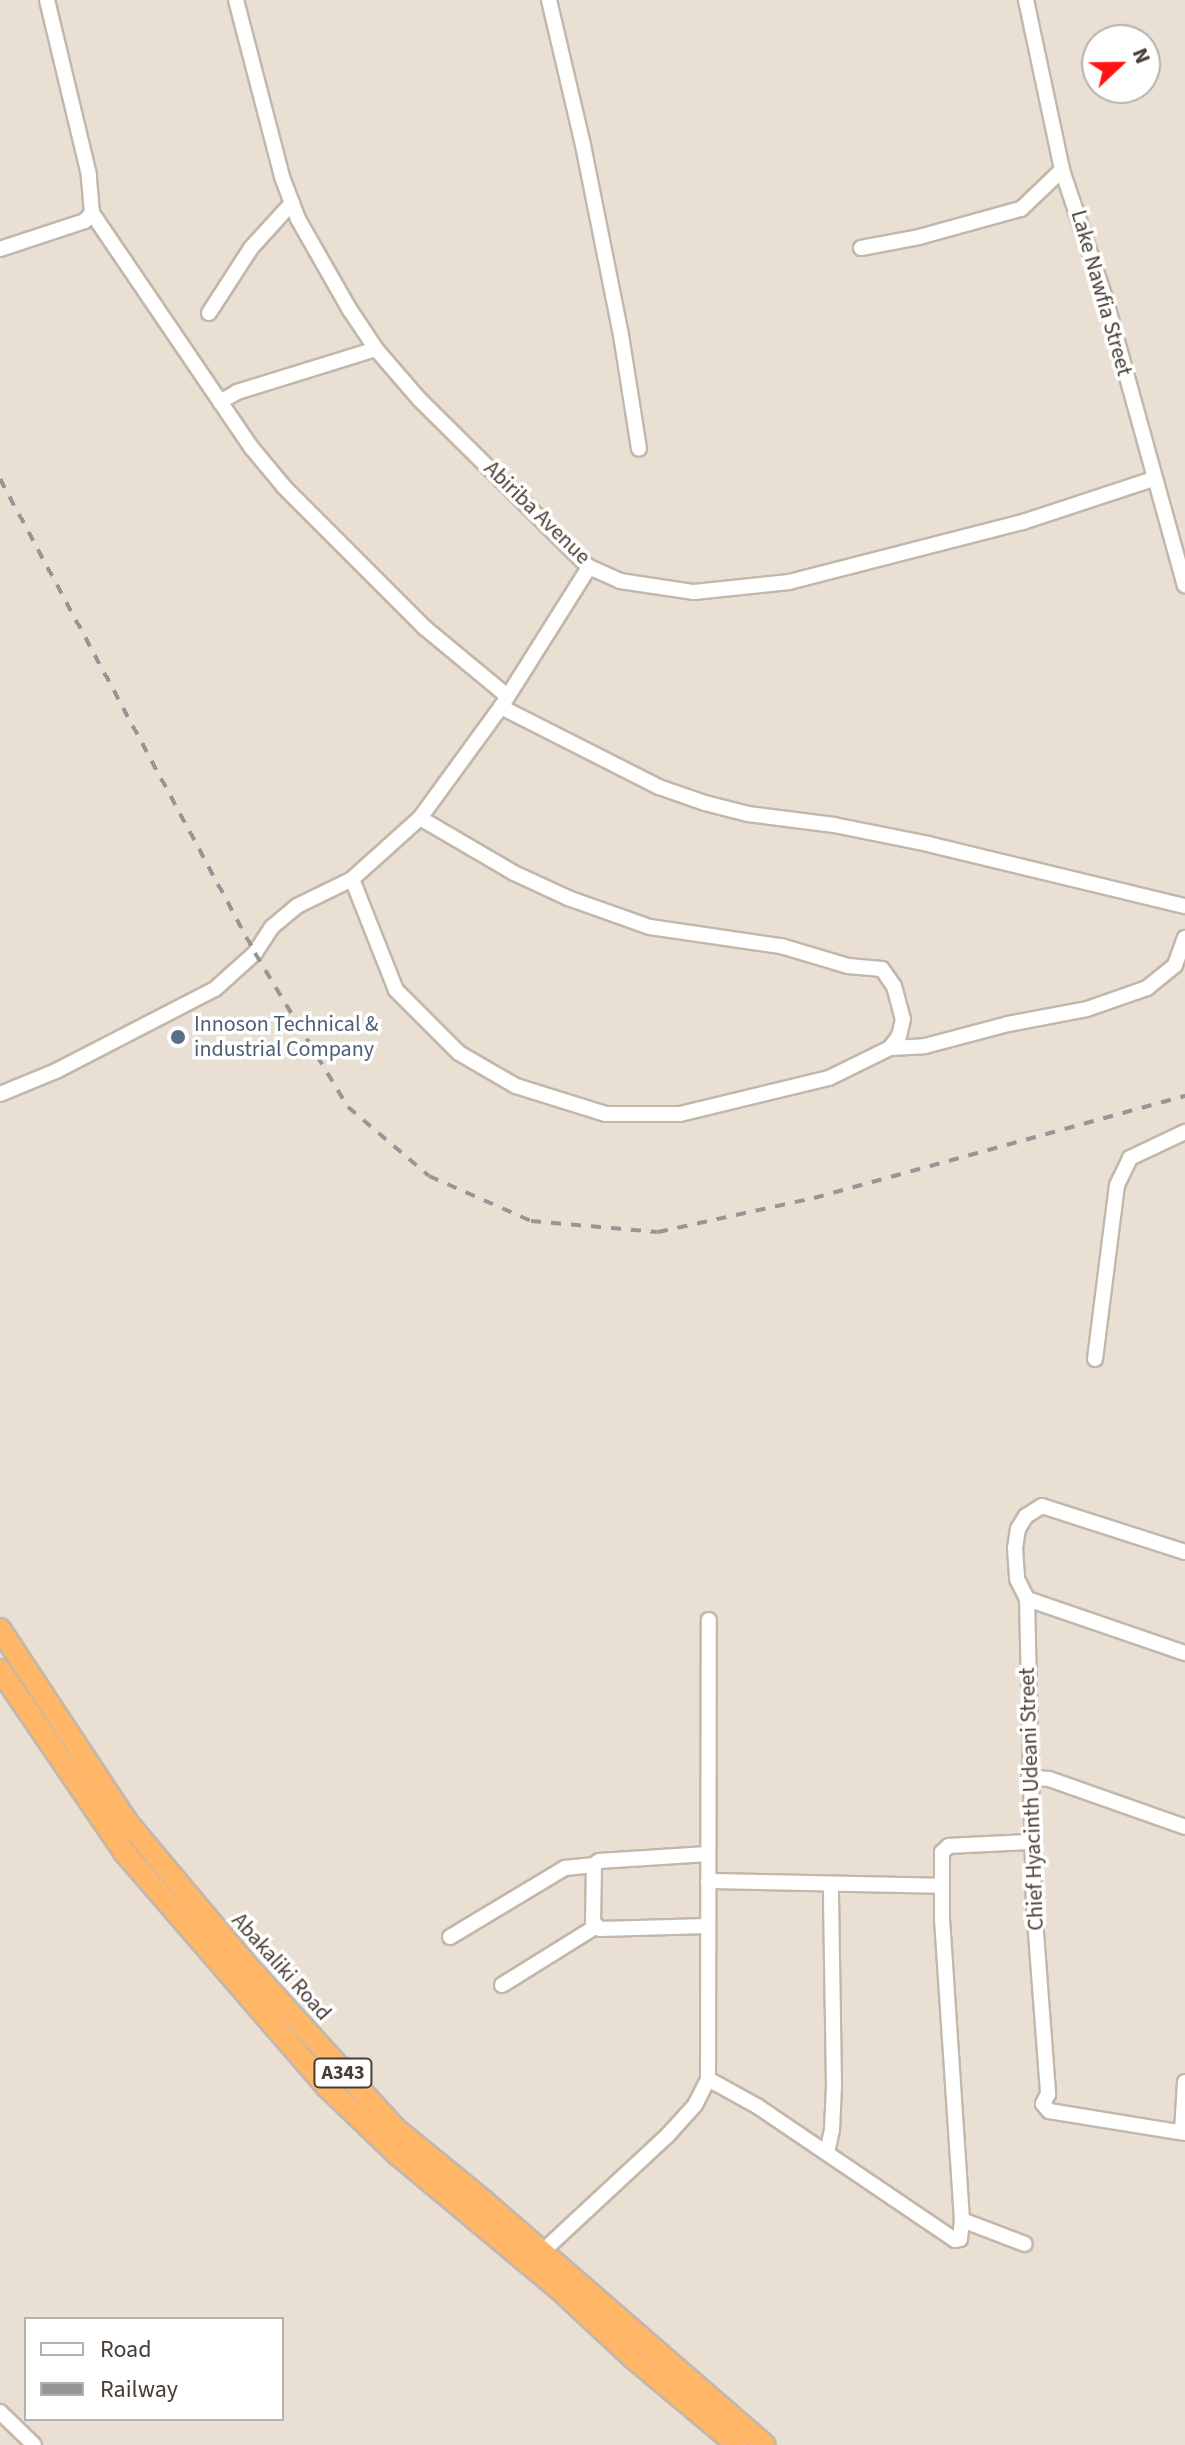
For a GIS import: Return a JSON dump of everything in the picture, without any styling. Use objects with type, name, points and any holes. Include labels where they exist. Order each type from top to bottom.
[{"type":"highway","name":"Abakaliki Road","points":[[0,1629],[128,1823],[250,1969],[395,2128],[765,2445]]},
{"type":"highway","name":"Abakaliki Road","points":[[0,1670],[133,1863],[327,2087],[398,2155],[560,2290],[633,2358],[737,2445]]},
{"type":"street","points":[[47,0],[89,175],[92,213],[220,402],[285,488],[424,627],[504,701],[659,787],[705,803],[748,814],[834,825],[928,844],[1185,906]]},
{"type":"street","name":"Abiriba Avenue","points":[[236,0],[252,74],[292,203],[350,310],[376,349],[419,399],[589,567],[620,581],[694,592],[789,582],[1023,522],[1153,479]]},
{"type":"street","points":[[549,0],[583,145],[621,335],[639,449]]},
{"type":"street","name":"Lake Nawfia Street","points":[[1026,0],[1062,170],[1106,301],[1153,479],[1185,585]]},
{"type":"street","points":[[861,248],[1021,209],[1062,170]]},
{"type":"street","points":[[209,313],[251,248],[292,203]]},
{"type":"street","points":[[0,249],[85,221],[92,213]]},
{"type":"street","points":[[220,402],[237,392],[376,349]]},
{"type":"street","points":[[0,1094],[56,1071],[215,989],[255,953],[272,927],[297,906],[352,879],[420,818],[504,701],[589,567]]},
{"type":"street","points":[[420,818],[514,873],[568,898],[650,927],[781,946],[848,966],[882,969],[894,986],[903,1019],[899,1036],[890,1048]]},
{"type":"street","points":[[352,879],[396,990],[459,1053],[534,1093],[606,1114],[680,1114],[829,1078],[890,1048],[925,1046],[1008,1024],[1087,1009],[1147,988],[1175,965],[1185,938]]},
{"type":"street","points":[[1095,1359],[1117,1185],[1130,1158],[1185,1132]]},
{"type":"street","name":"Chief Hyacinth Udeani Street","points":[[1184,1548],[1042,1506],[1026,1516],[1018,1529],[1017,1579],[1027,1599],[1029,1777],[1043,2058],[1048,2094],[1043,2104],[1049,2111],[1184,2132]]},
{"type":"street","points":[[1027,1599],[1185,1653]]},
{"type":"street","points":[[542,2252],[676,2126],[695,2105],[708,2079],[709,1620]]},
{"type":"street","points":[[1029,1777],[1049,1779],[1185,1827]]},
{"type":"street","points":[[708,2079],[757,2106],[955,2240],[960,2239],[962,2220],[942,1886],[944,1848],[1032,1842]]},
{"type":"street","points":[[450,1937],[565,1868],[594,1865],[605,1859],[708,1854]]},
{"type":"street","points":[[594,1865],[595,1927]]},
{"type":"street","points":[[708,1881],[942,1886]]},
{"type":"street","points":[[827,2153],[832,2130],[834,2086],[831,1884]]},
{"type":"street","points":[[502,1985],[595,1927],[708,1926]]},
{"type":"street","points":[[1184,2132],[1185,2082]]},
{"type":"street","points":[[962,2220],[1025,2244]]},
{"type":"street","points":[[0,2412],[34,2445]]},
{"type":"shaded area","points":[[0,0],[1185,0],[1185,2445],[0,2445]]},
{"type":"railway","points":[[0,479],[255,953],[348,1107],[429,1176],[531,1221],[658,1232],[814,1198],[1185,1096]]},
{"type":"place","name":"Innoson Technical & industrial Company","points":[[178,1037]]}]
